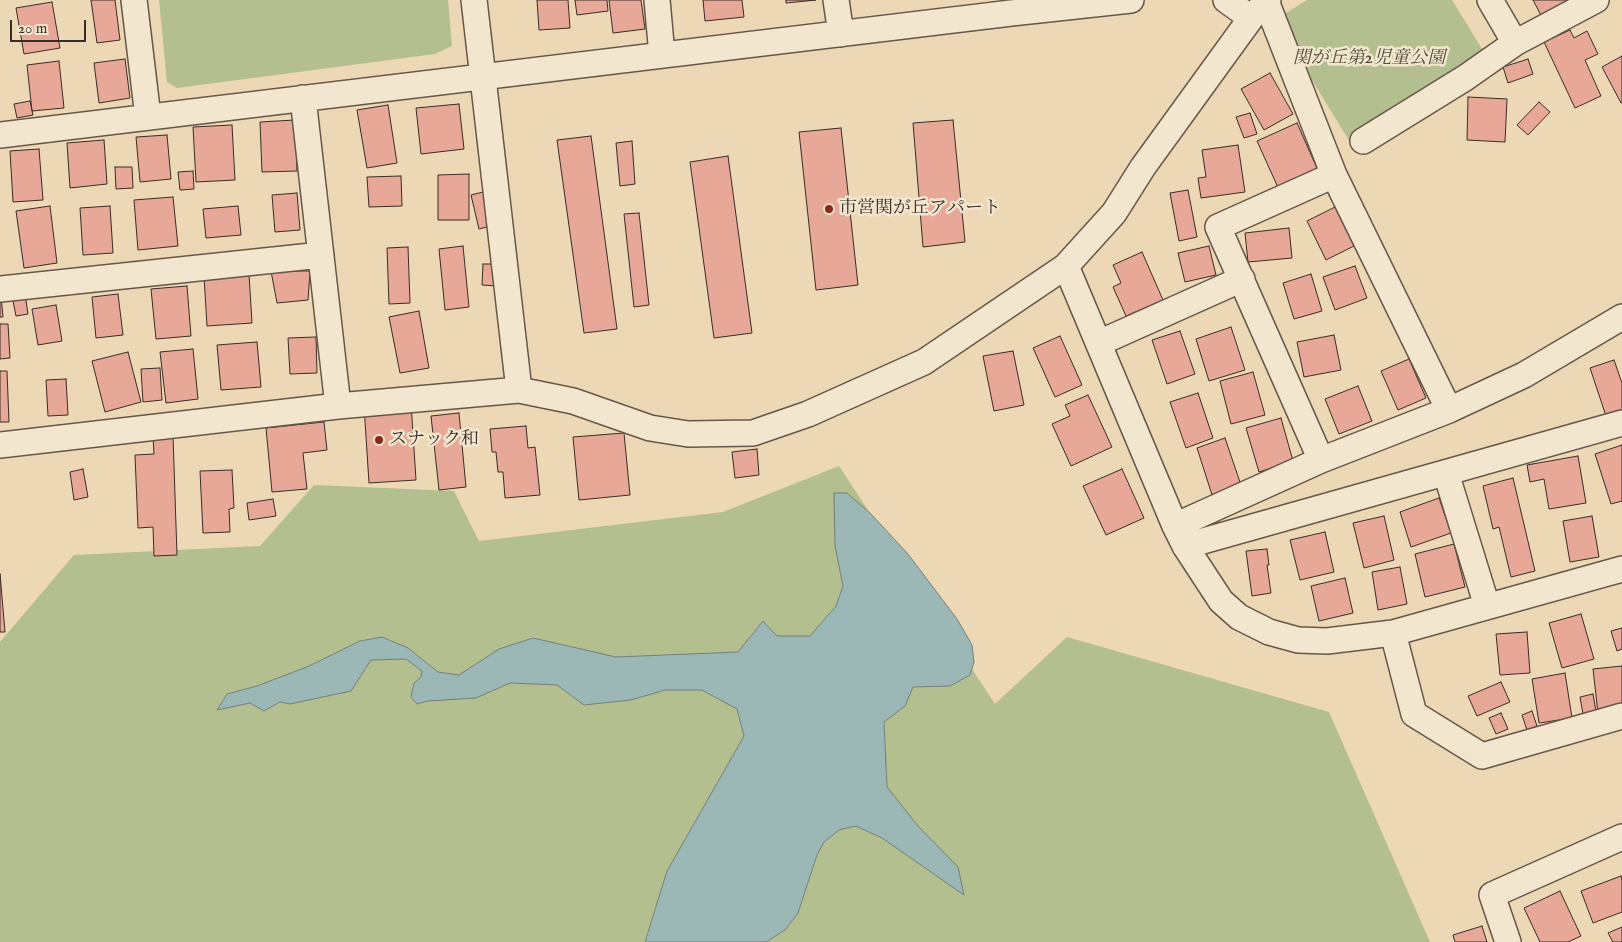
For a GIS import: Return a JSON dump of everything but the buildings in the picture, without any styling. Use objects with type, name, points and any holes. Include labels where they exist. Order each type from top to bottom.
[{"type":"street","points":[[134,0],[148,117]]},
{"type":"street","points":[[474,0],[519,390]]},
{"type":"street","points":[[657,0],[662,55]]},
{"type":"street","points":[[836,0],[840,34]]},
{"type":"street","points":[[0,134],[840,34],[1010,7],[1131,0]]},
{"type":"street","points":[[1226,0],[1262,6]]},
{"type":"street","points":[[1490,0],[1515,43]]},
{"type":"street","points":[[1363,141],[1465,78],[1515,43],[1596,0]]},
{"type":"street","points":[[1262,6],[1334,175],[1449,410]]},
{"type":"street","points":[[0,445],[338,406],[519,390],[573,401],[650,428],[688,434],[754,433],[808,414],[924,362],[1066,266],[1114,212],[1143,167],[1262,6]]},
{"type":"street","points":[[303,98],[338,406]]},
{"type":"street","points":[[1321,460],[1218,227],[1334,175]]},
{"type":"street","points":[[0,289],[321,255]]},
{"type":"street","points":[[1066,266],[1180,536],[1221,601],[1239,618],[1269,632],[1298,640],[1327,641],[1393,633],[1622,569]]},
{"type":"street","points":[[1099,343],[1242,279]]},
{"type":"street","points":[[1180,536],[1321,460],[1449,410],[1524,375],[1622,317]]},
{"type":"street","points":[[1180,536],[1446,472],[1622,423]]},
{"type":"street","points":[[1446,472],[1487,606]]},
{"type":"street","points":[[1393,633],[1414,714],[1482,756],[1622,716]]},
{"type":"street","points":[[1508,942],[1492,895],[1622,837]]},
{"type":"green space","points":[[159,0],[448,0],[452,46],[435,54],[177,88],[167,82]]},
{"type":"green space","name":"関が丘第2児童公園","points":[[1307,0],[1452,0],[1487,57],[1350,142],[1275,20]]},
{"type":"green space","points":[[839,466],[995,704],[1067,637],[1329,712],[1430,942],[0,942],[0,642],[74,555],[260,546],[314,485],[454,491],[479,541],[723,512]]},
{"type":"water","points":[[834,493],[847,493],[870,513],[908,554],[957,619],[972,645],[974,662],[970,675],[950,686],[913,687],[905,706],[884,722],[887,787],[918,826],[958,867],[964,895],[882,838],[856,826],[839,830],[824,842],[817,855],[798,913],[785,930],[766,942],[645,942],[667,871],[744,736],[737,709],[702,690],[665,690],[631,700],[584,705],[557,685],[510,683],[476,698],[428,701],[417,704],[411,697],[414,683],[421,677],[422,671],[406,659],[371,660],[351,691],[290,704],[280,702],[264,711],[250,703],[217,710],[227,694],[257,686],[309,666],[360,641],[382,637],[408,648],[438,672],[459,675],[499,649],[533,638],[616,657],[738,652],[763,621],[777,636],[810,636],[836,606],[843,586],[835,546]]},
{"type":"place","name":"市営関が丘アパート","points":[[829,209]]},
{"type":"place","name":"スナック和","points":[[379,440]]}]
